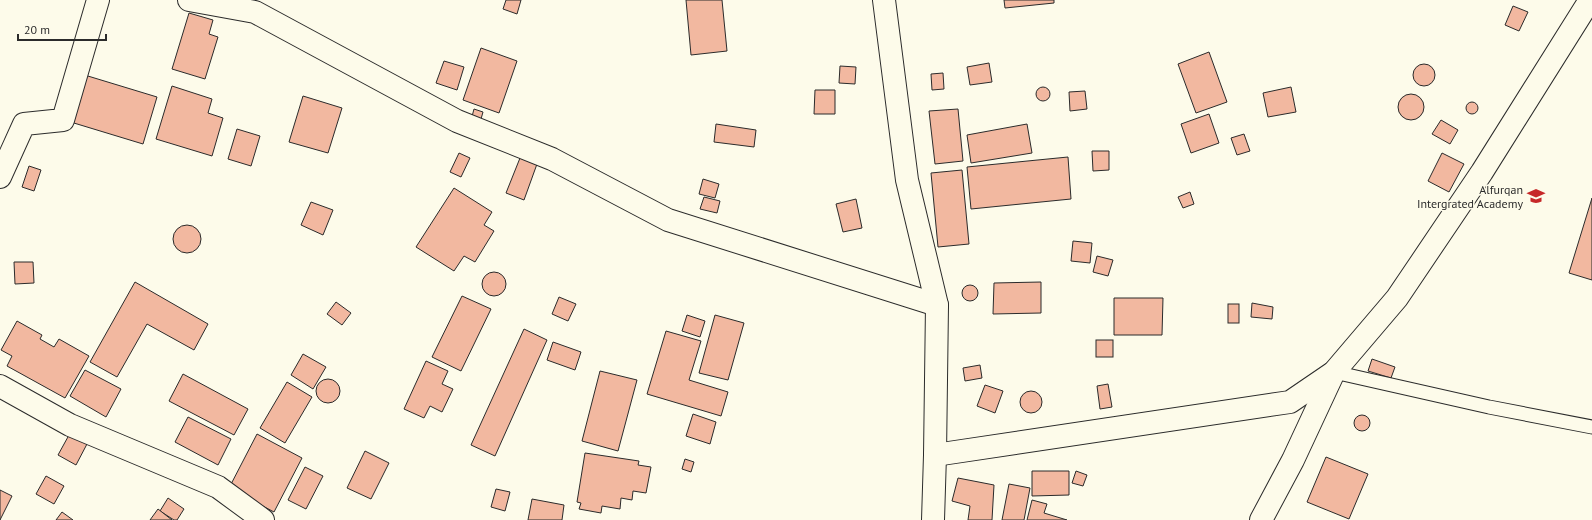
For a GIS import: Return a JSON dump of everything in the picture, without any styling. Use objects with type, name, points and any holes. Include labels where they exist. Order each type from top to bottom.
[{"type":"street","points":[[0,177],[24,124],[63,120],[98,0]]},
{"type":"street","points":[[189,0],[256,6],[457,121],[552,159],[668,220],[937,304]]},
{"type":"street","points":[[884,0],[907,180],[937,304],[933,520]]},
{"type":"street","points":[[935,455],[1290,402],[1334,372],[1397,298],[1482,172],[1590,0]]},
{"type":"street","points":[[1261,520],[1293,460],[1334,372]]},
{"type":"street","points":[[0,386],[70,425],[218,487],[263,520]]},
{"type":"lane","points":[[1334,372],[1489,407],[1592,427]]},
{"type":"building","points":[[506,0],[521,0],[517,14],[503,9]]},
{"type":"building","points":[[686,0],[722,0],[727,51],[691,55]]},
{"type":"building","points":[[1004,0],[1054,0],[1054,3],[1005,8]]},
{"type":"building","points":[[1513,6],[1528,12],[1519,31],[1505,25]]},
{"type":"building","points":[[189,13],[213,20],[209,34],[218,37],[205,79],[172,69]]},
{"type":"building","points":[[481,48],[517,61],[499,113],[463,100]]},
{"type":"building","points":[[1209,52],[1227,102],[1196,113],[1178,64]]},
{"type":"building","points":[[444,61],[464,67],[457,90],[436,83]]},
{"type":"building","points":[[989,63],[992,82],[970,85],[967,67]]},
{"type":"building","points":[[1424,64],[1432,67],[1435,75],[1432,83],[1424,86],[1416,83],[1413,75],[1416,67]]},
{"type":"building","points":[[840,66],[856,67],[855,84],[839,83]]},
{"type":"building","points":[[78,73],[157,97],[143,144],[64,120]]},
{"type":"building","points":[[943,73],[944,89],[932,90],[931,74]]},
{"type":"building","points":[[172,86],[212,99],[208,113],[223,118],[212,156],[156,139]]},
{"type":"building","points":[[1043,87],[1048,89],[1050,94],[1048,99],[1043,101],[1038,99],[1036,94],[1038,89]]},
{"type":"building","points":[[1291,87],[1296,112],[1268,117],[1263,93]]},
{"type":"building","points":[[815,90],[835,90],[835,114],[814,114]]},
{"type":"building","points":[[1085,91],[1087,109],[1070,111],[1069,92]]},
{"type":"building","points":[[1411,94],[1420,98],[1424,107],[1420,116],[1411,120],[1402,116],[1398,107],[1402,98]]},
{"type":"building","points":[[303,96],[342,108],[328,153],[289,142]]},
{"type":"building","points":[[1470,102],[1474,102],[1478,108],[1474,114],[1470,114],[1466,110],[1466,106]]},
{"type":"building","points":[[474,109],[483,112],[479,126],[470,124]]},
{"type":"building","points":[[958,109],[963,161],[935,164],[929,111]]},
{"type":"building","points":[[1209,114],[1219,143],[1191,153],[1181,124]]},
{"type":"building","points":[[1441,120],[1458,130],[1450,144],[1432,134]]},
{"type":"building","points":[[716,124],[756,130],[754,147],[714,142]]},
{"type":"building","points":[[1027,124],[1032,153],[971,163],[967,135]]},
{"type":"building","points":[[237,129],[260,136],[251,166],[228,159]]},
{"type":"building","points":[[1244,134],[1250,151],[1237,155],[1231,138]]},
{"type":"building","points":[[1092,151],[1109,151],[1109,170],[1093,171]]},
{"type":"building","points":[[459,153],[470,158],[461,177],[450,172]]},
{"type":"building","points":[[1442,153],[1464,164],[1449,192],[1428,181]]},
{"type":"building","points":[[1068,157],[1071,199],[971,209],[967,167]]},
{"type":"building","points":[[520,158],[537,164],[524,200],[506,193]]},
{"type":"building","points":[[29,166],[41,170],[34,191],[22,187]]},
{"type":"building","points":[[962,170],[969,244],[938,247],[931,173]]},
{"type":"building","points":[[703,179],[719,184],[715,198],[699,194]]},
{"type":"building","points":[[454,188],[492,212],[484,225],[494,231],[475,262],[464,256],[454,271],[416,247]]},
{"type":"building","points":[[1190,192],[1194,204],[1183,208],[1178,197]]},
{"type":"building","points":[[704,197],[720,201],[717,213],[700,209]]},
{"type":"building","points":[[1592,198],[1592,280],[1569,273]]},
{"type":"building","points":[[856,199],[862,228],[843,232],[836,204]]},
{"type":"building","points":[[311,202],[333,210],[323,235],[301,225]]},
{"type":"building","points":[[187,225],[197,229],[201,239],[197,249],[187,253],[177,249],[173,239],[177,229]]},
{"type":"building","points":[[1073,241],[1092,243],[1090,263],[1071,261]]},
{"type":"building","points":[[1097,256],[1113,260],[1108,276],[1093,272]]},
{"type":"building","points":[[14,262],[33,262],[34,283],[15,284]]},
{"type":"building","points":[[494,272],[502,276],[506,284],[502,292],[494,296],[486,292],[482,284],[486,276]]},
{"type":"building","points":[[135,282],[208,324],[194,350],[147,324],[117,377],[90,362]]},
{"type":"building","points":[[1041,282],[1041,313],[993,314],[994,283]]},
{"type":"building","points":[[967,285],[973,285],[978,290],[976,299],[973,301],[967,301],[962,296],[962,290]]},
{"type":"building","points":[[462,296],[491,309],[461,371],[432,357]]},
{"type":"building","points":[[559,297],[576,304],[568,321],[552,314]]},
{"type":"building","points":[[1114,298],[1163,298],[1162,335],[1114,335]]},
{"type":"building","points":[[336,302],[351,313],[342,325],[327,314]]},
{"type":"building","points":[[1252,303],[1273,307],[1272,319],[1251,317]]},
{"type":"building","points":[[1228,304],[1239,304],[1239,323],[1228,323]]},
{"type":"building","points":[[687,315],[705,321],[700,337],[682,331]]},
{"type":"building","points":[[715,315],[744,323],[728,380],[699,373]]},
{"type":"building","points":[[17,321],[42,335],[40,339],[54,347],[59,339],[89,356],[65,398],[7,366],[12,356],[1,350]]},
{"type":"building","points":[[524,329],[547,340],[495,456],[471,445]]},
{"type":"building","points":[[666,331],[701,341],[689,380],[728,392],[721,416],[647,394]]},
{"type":"building","points":[[1096,340],[1113,340],[1113,357],[1096,357]]},
{"type":"building","points":[[553,342],[581,352],[575,370],[547,360]]},
{"type":"building","points":[[303,354],[326,367],[313,389],[291,375]]},
{"type":"building","points":[[1372,359],[1395,367],[1391,378],[1368,371]]},
{"type":"building","points":[[426,361],[448,371],[442,384],[453,389],[442,412],[430,406],[424,418],[404,409]]},
{"type":"building","points":[[980,365],[982,378],[965,381],[963,368]]},
{"type":"building","points":[[85,370],[121,389],[106,417],[70,396]]},
{"type":"building","points":[[600,371],[637,380],[618,451],[582,441]]},
{"type":"building","points":[[183,374],[248,409],[234,435],[169,401]]},
{"type":"building","points":[[328,379],[336,383],[340,391],[336,399],[328,403],[320,399],[316,391],[320,383]]},
{"type":"building","points":[[287,382],[312,397],[285,443],[260,428]]},
{"type":"building","points":[[1108,384],[1112,407],[1100,409],[1097,386]]},
{"type":"building","points":[[985,385],[1003,391],[995,413],[977,406]]},
{"type":"building","points":[[1031,391],[1039,394],[1042,402],[1039,410],[1031,413],[1023,410],[1020,402],[1023,394]]},
{"type":"building","points":[[693,414],[716,422],[710,444],[686,436]]},
{"type":"building","points":[[1359,415],[1365,415],[1370,420],[1368,429],[1365,431],[1359,431],[1354,426],[1354,420]]},
{"type":"building","points":[[188,417],[231,439],[218,465],[175,442]]},
{"type":"building","points":[[257,434],[302,458],[274,512],[229,488]]},
{"type":"building","points":[[69,435],[87,444],[76,465],[58,455]]},
{"type":"building","points":[[365,451],[389,463],[371,499],[347,488]]},
{"type":"building","points":[[585,453],[639,461],[638,465],[651,467],[646,493],[633,491],[632,500],[621,498],[620,509],[602,506],[601,513],[579,509],[581,503],[577,502]]},
{"type":"building","points":[[1326,457],[1368,474],[1349,519],[1307,502]]},
{"type":"building","points":[[685,459],[694,462],[691,472],[682,469]]},
{"type":"building","points":[[305,467],[323,476],[306,509],[288,500]]},
{"type":"building","points":[[1032,471],[1069,471],[1069,495],[1032,496]]},
{"type":"building","points":[[1076,471],[1087,475],[1083,486],[1072,483]]},
{"type":"building","points":[[46,476],[64,486],[54,504],[36,494]]},
{"type":"building","points":[[958,478],[994,485],[992,520],[968,520],[970,506],[952,501]]},
{"type":"building","points":[[1009,484],[1030,488],[1024,520],[1002,520]]},
{"type":"building","points":[[496,489],[510,492],[505,511],[491,507]]},
{"type":"building","points":[[0,490],[12,496],[0,520]]},
{"type":"building","points":[[168,498],[184,509],[177,520],[174,520],[160,511]]},
{"type":"building","points":[[532,499],[564,505],[562,520],[528,520]]},
{"type":"building","points":[[1032,500],[1047,504],[1044,513],[1067,520],[1027,520]]},
{"type":"building","points":[[158,509],[172,520],[150,520]]},
{"type":"building","points":[[62,512],[73,520],[56,520]]},
{"type":"place","name":"Alfurqan Intergrated Academy","points":[[1536,196]]}]
